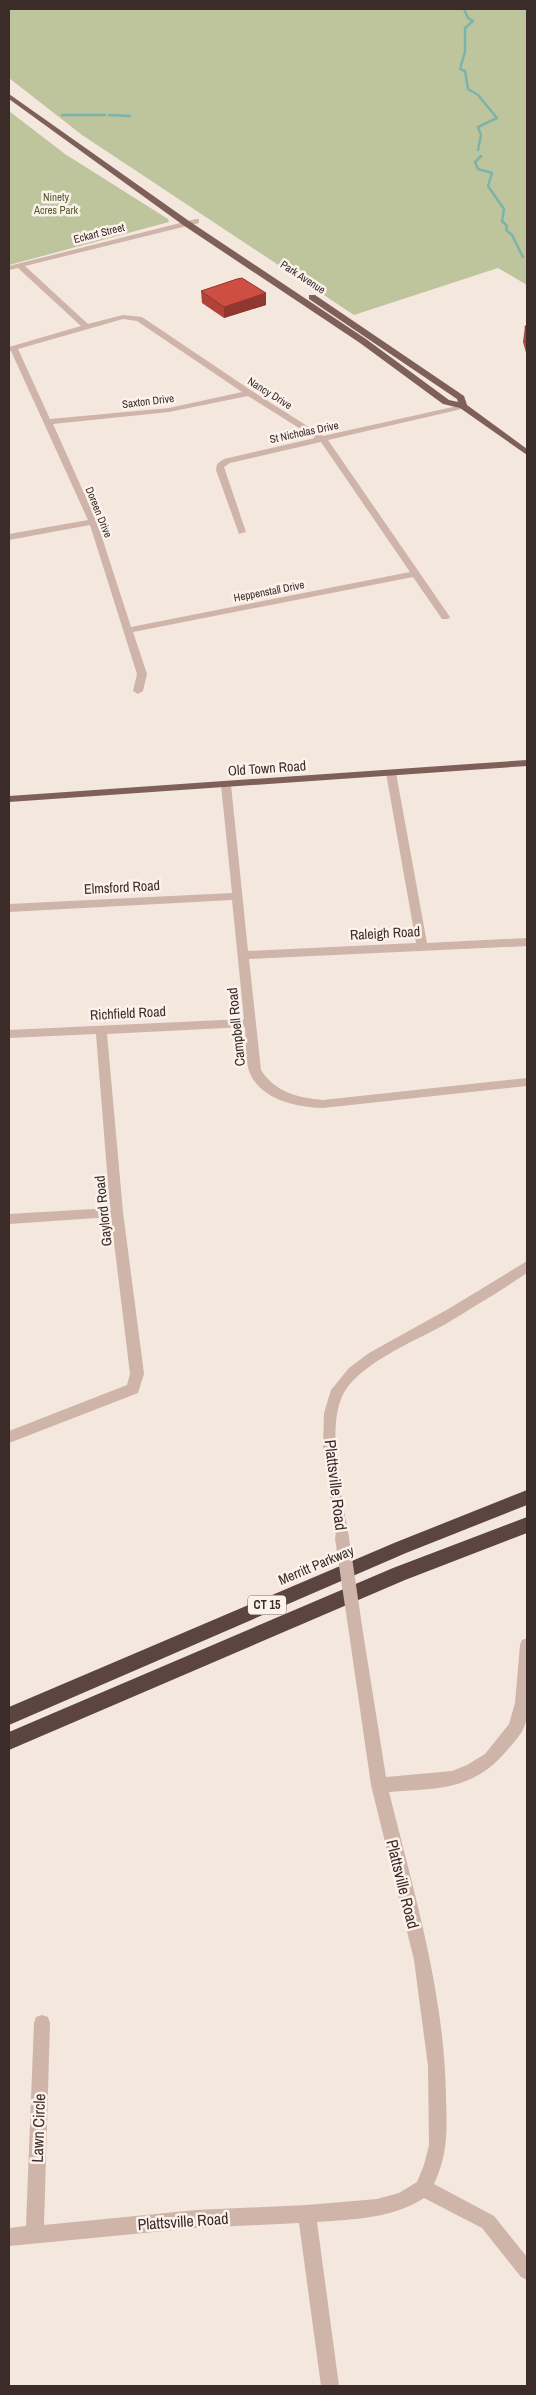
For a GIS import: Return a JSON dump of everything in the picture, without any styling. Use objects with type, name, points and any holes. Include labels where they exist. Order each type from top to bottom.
[{"type":"highway","name":"Merritt Parkway","points":[[9,1716],[400,1548],[527,1497]]},
{"type":"highway","name":"CT 15","points":[[9,1741],[399,1574],[527,1525]]},
{"type":"main road","name":"Park Avenue","points":[[9,96],[186,223],[329,319],[446,402],[463,406],[527,453]]},
{"type":"main road","name":"Park Avenue","points":[[122,176],[196,221],[338,314],[461,398],[463,406]]},
{"type":"main road","points":[[329,319],[338,314]]},
{"type":"main road","name":"Old Town Road","points":[[9,798],[226,785],[527,763]]},
{"type":"street","name":"Eckart Street","points":[[9,268],[196,221]]},
{"type":"street","points":[[19,266],[86,327]]},
{"type":"street","name":"Nancy Drive","points":[[11,348],[123,317],[136,317],[249,393],[324,440],[446,617]]},
{"type":"street","name":"Doreen Drive","points":[[11,348],[48,422],[93,522],[142,674],[138,691]]},
{"type":"street","name":"Saxton Drive","points":[[48,422],[169,410],[249,393]]},
{"type":"street","name":"St Nicholas Drive","points":[[242,532],[220,466],[233,459],[324,440],[463,406]]},
{"type":"street","points":[[9,536],[93,522]]},
{"type":"street","name":"Heppenstall Drive","points":[[128,630],[415,574]]},
{"type":"street","points":[[391,773],[422,946]]},
{"type":"street","name":"Campbell Road","points":[[226,785],[255,1070],[259,1078],[270,1090],[281,1096],[308,1104],[527,1082]]},
{"type":"street","name":"Elmsford Road","points":[[9,908],[237,896]]},
{"type":"street","name":"Raleigh Road","points":[[243,955],[527,942]]},
{"type":"street","name":"Richfield Road","points":[[9,1034],[250,1023]]},
{"type":"street","name":"Gaylord Road","points":[[9,1437],[133,1389],[137,1374],[117,1212],[101,1029]]},
{"type":"street","points":[[9,1219],[117,1212]]},
{"type":"street","name":"Plattsville Road","points":[[9,2237],[196,2219],[307,2214],[378,2208],[403,2201],[423,2188],[433,2167],[438,2145],[438,2066],[422,1960],[378,1785],[332,1465],[329,1425],[334,1396],[356,1368],[383,1349],[434,1323],[502,1284],[527,1266]]},
{"type":"street","points":[[378,1785],[452,1779],[473,1770],[490,1758],[516,1728],[523,1703],[527,1645]]},
{"type":"street","name":"Lawn Circle","points":[[35,2233],[42,2022]]},
{"type":"street","points":[[423,2188],[488,2222],[527,2272]]},
{"type":"street","points":[[307,2214],[330,2386]]},
{"type":"green space","points":[[9,9],[527,9],[527,285],[498,268],[354,315],[82,135],[9,78]]},
{"type":"green space","name":"Ninety Acres Park","points":[[9,111],[65,154],[168,219],[169,222],[9,265]]},
{"type":"building","points":[[242,278],[266,293],[224,307],[201,291],[237,279]]},
{"type":"waterway","points":[[461,65],[465,52],[465,28],[473,21],[468,18],[464,9]]},
{"type":"waterway","points":[[461,67],[460,69],[465,71],[468,89],[478,95],[497,118],[478,127],[481,135],[478,150]]},
{"type":"waterway","points":[[62,115],[105,115]]},
{"type":"waterway","points":[[109,115],[130,116]]},
{"type":"waterway","points":[[481,156],[475,162],[478,169],[492,173],[488,186],[504,209],[502,221],[507,226],[506,230],[512,235],[523,257]]}]
